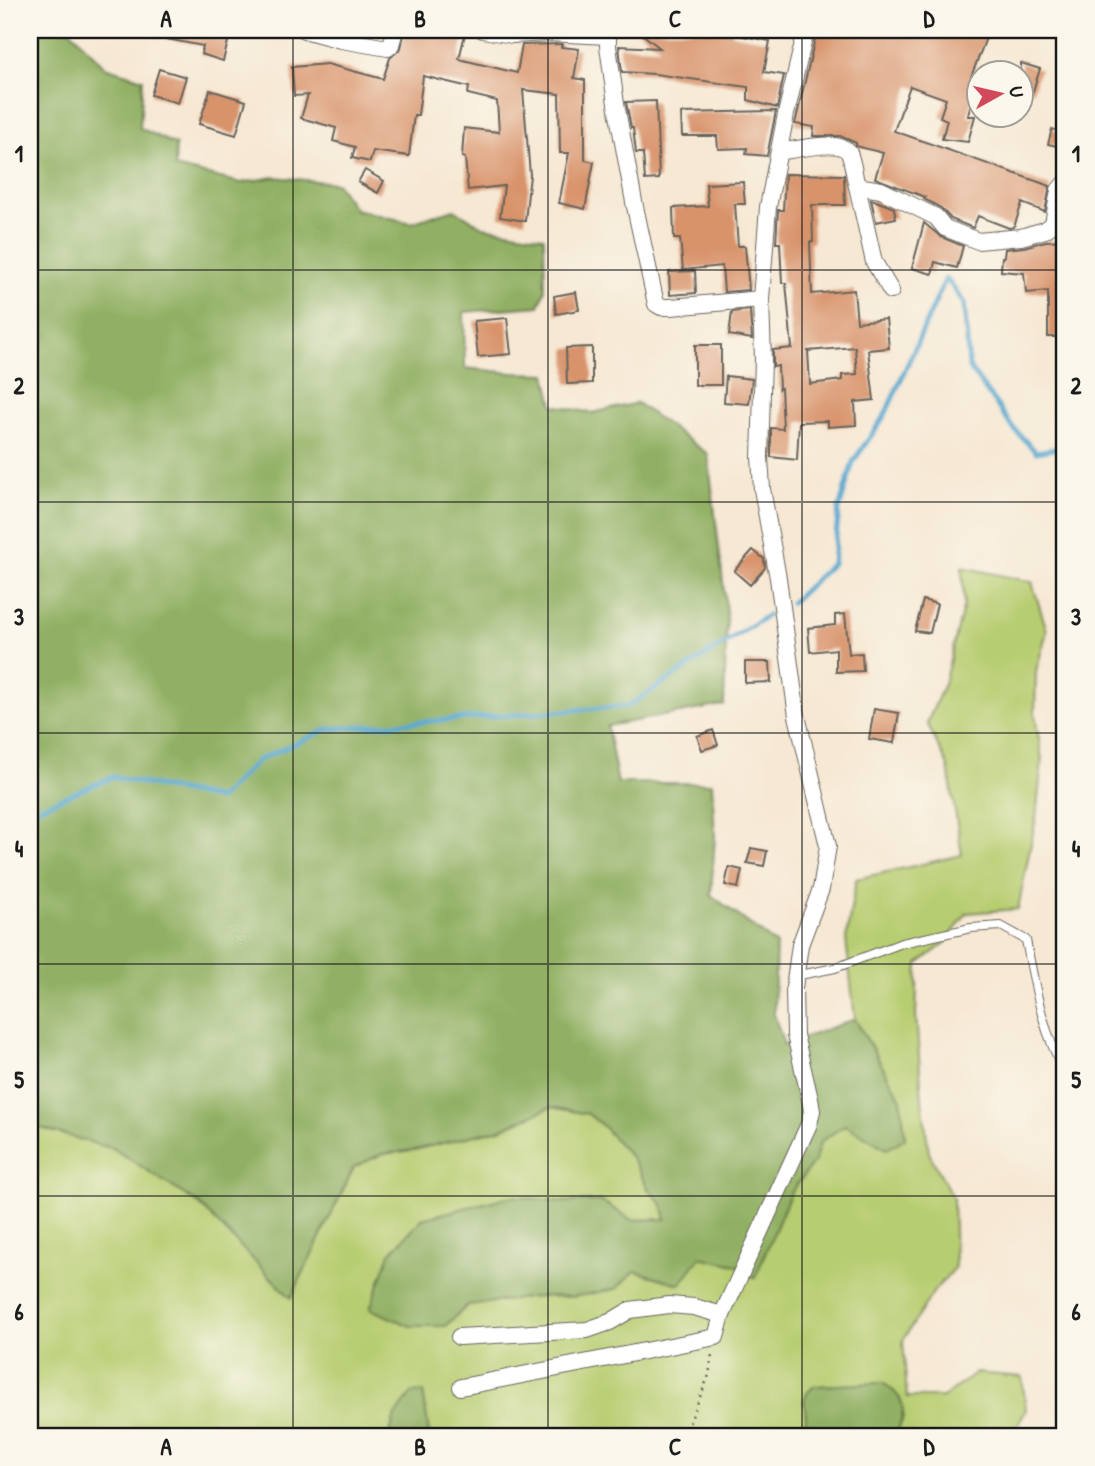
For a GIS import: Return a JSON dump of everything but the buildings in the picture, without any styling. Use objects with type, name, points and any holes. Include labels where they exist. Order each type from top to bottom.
[{"type":"street","points":[[304,30],[341,40],[388,47],[395,30]]},
{"type":"street","points":[[483,30],[512,35],[610,33],[620,131],[656,304],[671,307],[761,299]]},
{"type":"street","points":[[461,1387],[716,1337],[722,1315],[809,1124],[812,1111],[795,1035],[795,976],[800,945],[821,889],[828,846],[797,716],[778,578],[762,489],[760,457],[763,360],[761,299],[768,207],[807,30]]},
{"type":"street","points":[[1052,30],[1065,34]]},
{"type":"street","points":[[779,152],[830,145],[841,146],[848,151],[874,262],[891,291]]},
{"type":"street","points":[[857,186],[881,190],[936,217],[945,228],[978,241],[1021,237],[1045,230],[1053,224],[1059,190],[1065,183]]},
{"type":"street","points":[[459,1337],[587,1330],[610,1322],[629,1311],[669,1305],[694,1307],[722,1315]]},
{"type":"lane","points":[[795,976],[835,968],[902,943],[971,928],[1001,926],[1026,940],[1042,1019],[1053,1050],[1065,1072]]},
{"type":"path","points":[[684,1436],[709,1375],[716,1337]]},
{"type":"green space","points":[[30,30],[70,30],[105,67],[143,79],[140,128],[176,145],[175,167],[241,183],[274,177],[336,183],[355,209],[411,223],[454,209],[483,227],[544,237],[545,290],[539,306],[464,312],[465,368],[546,374],[553,405],[592,413],[637,403],[708,454],[727,616],[724,705],[607,726],[618,783],[712,783],[715,837],[711,895],[776,944],[774,1014],[784,1045],[855,1019],[901,1099],[905,1138],[887,1149],[845,1125],[820,1142],[815,1160],[790,1194],[755,1278],[736,1265],[700,1257],[680,1284],[635,1271],[616,1289],[572,1297],[544,1296],[468,1305],[445,1326],[410,1326],[370,1309],[390,1253],[422,1219],[512,1196],[561,1202],[601,1201],[632,1220],[666,1219],[662,1204],[649,1190],[632,1158],[603,1126],[588,1114],[551,1107],[500,1129],[414,1150],[382,1154],[354,1167],[291,1298],[199,1204],[114,1149],[30,1125]]},
{"type":"green space","points":[[962,567],[1032,582],[1047,631],[1036,671],[1035,714],[1042,760],[1036,818],[1018,909],[967,913],[945,943],[918,964],[916,1014],[922,1100],[929,1153],[953,1198],[955,1267],[934,1291],[903,1340],[907,1397],[943,1397],[976,1373],[1022,1377],[1026,1410],[1012,1436],[896,1436],[904,1415],[883,1383],[815,1386],[804,1401],[805,1426],[798,1436],[429,1434],[423,1393],[395,1416],[389,1436],[30,1436],[30,1125],[114,1149],[199,1204],[291,1298],[353,1167],[382,1154],[414,1150],[500,1129],[551,1107],[588,1114],[603,1126],[632,1158],[649,1190],[662,1204],[666,1219],[632,1220],[601,1201],[561,1202],[512,1196],[422,1219],[390,1253],[445,1326],[468,1305],[544,1296],[572,1297],[635,1271],[680,1284],[700,1257],[736,1265],[755,1277],[790,1194],[815,1160],[820,1142],[845,1125],[856,1130],[905,1138],[901,1099],[855,1019],[846,939],[856,879],[962,855],[948,766],[927,723],[944,684],[964,604]]},
{"type":"green space","points":[[883,1383],[897,1394],[903,1406],[896,1436],[798,1436],[806,1420],[804,1400],[815,1386]]},
{"type":"green space","points":[[423,1392],[429,1434],[449,1436],[389,1436],[395,1416],[412,1393]]},
{"type":"waterway","points":[[791,603],[833,563],[839,509],[853,462],[885,415],[946,278],[964,303],[969,367],[1014,429],[1036,452],[1065,447]]},
{"type":"waterway","points":[[30,811],[113,777],[219,799],[258,760],[328,729],[628,706],[768,615]]}]
